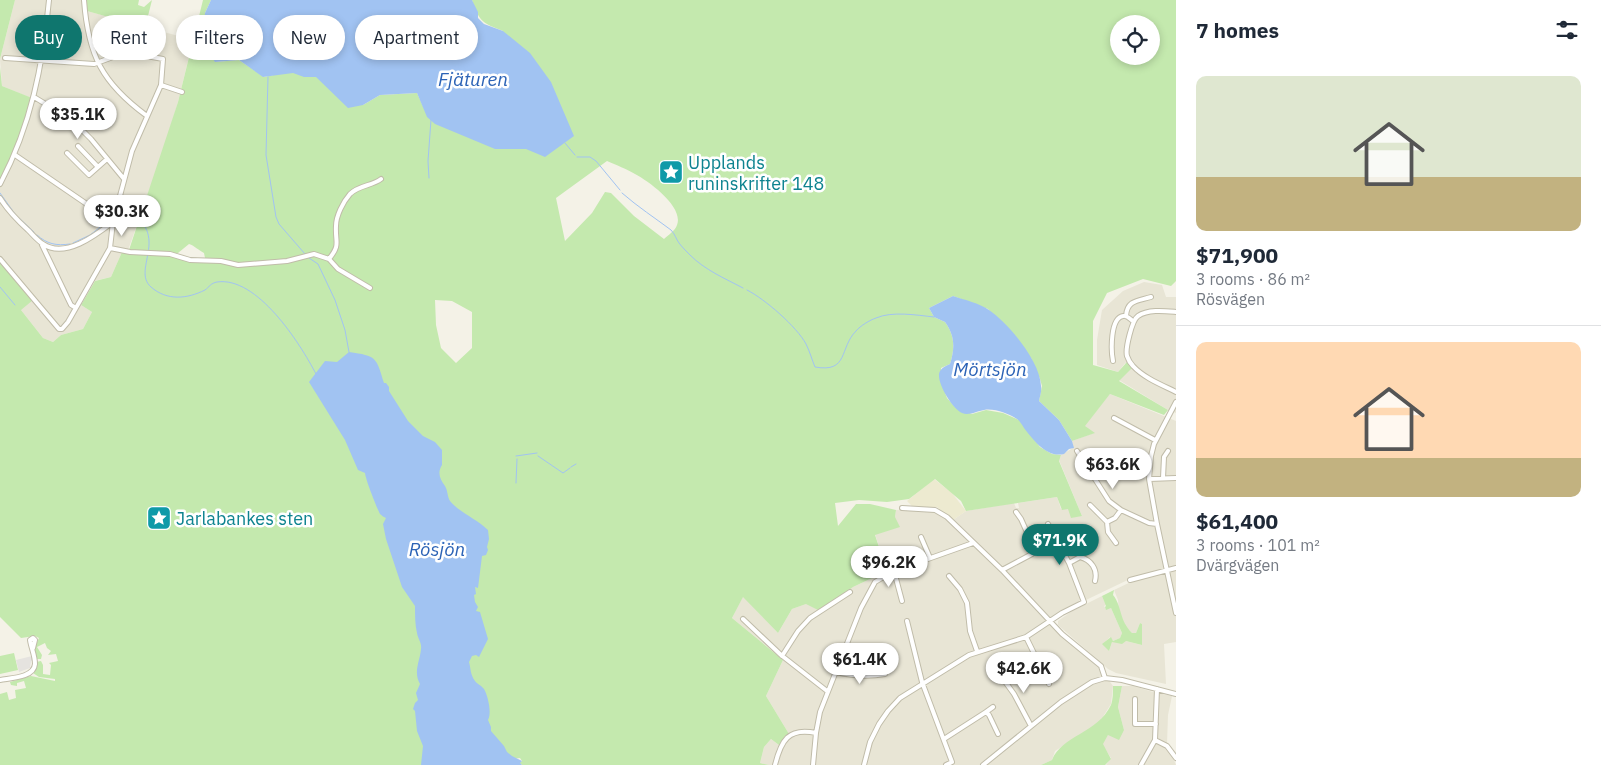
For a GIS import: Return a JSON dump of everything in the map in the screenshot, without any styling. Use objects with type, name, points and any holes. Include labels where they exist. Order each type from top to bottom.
[{"type":"street","points":[[0,184],[15,155],[34,97],[50,0]]},
{"type":"street","points":[[84,0],[87,33],[98,63],[117,91],[147,116]]},
{"type":"street","points":[[0,258],[59,329],[62,329],[68,322],[110,248],[113,222],[124,179],[132,151],[160,85],[163,60],[130,53],[120,54],[98,63],[83,64],[5,58]]},
{"type":"street","points":[[160,85],[182,92]]},
{"type":"street","points":[[34,97],[72,120],[124,179]]},
{"type":"street","points":[[98,167],[79,147],[69,155],[89,175],[98,167],[107,159]]},
{"type":"street","points":[[15,155],[113,222]]},
{"type":"street","points":[[329,259],[338,242],[336,226],[344,203],[355,190],[381,179]]},
{"type":"street","points":[[0,198],[15,218],[42,243],[50,247],[68,247],[95,236],[113,222]]},
{"type":"street","points":[[42,243],[71,305],[76,308]]},
{"type":"street","points":[[110,248],[170,254],[200,262],[221,261],[238,265],[287,261],[311,254],[329,259],[338,269],[370,288]]},
{"type":"street","points":[[1126,316],[1127,308],[1130,304],[1151,297]]},
{"type":"street","points":[[1176,312],[1154,312],[1139,315],[1134,321],[1127,351],[1127,356],[1132,365],[1176,392]]},
{"type":"street","points":[[1113,361],[1111,354],[1114,328],[1118,318],[1126,316],[1134,321]]},
{"type":"street","points":[[1176,402],[1155,440],[1150,456],[1149,479],[1176,613]]},
{"type":"street","points":[[1114,418],[1155,440]]},
{"type":"street","points":[[1077,451],[1108,500],[1121,510],[1149,523],[1157,524]]},
{"type":"street","points":[[1163,478],[1164,457],[1168,451]]},
{"type":"street","points":[[1149,479],[1176,478]]},
{"type":"street","points":[[1090,505],[1107,522],[1108,532],[1116,543]]},
{"type":"street","points":[[902,508],[935,510],[947,517],[1002,570],[1062,634],[1101,666],[1105,678]]},
{"type":"street","points":[[1107,522],[1115,518],[1121,510]]},
{"type":"street","points":[[1002,570],[1036,550],[1016,512]]},
{"type":"street","points":[[864,765],[870,742],[888,711],[900,698],[977,651],[1026,637],[1084,602],[1069,563],[1048,524]]},
{"type":"street","points":[[1072,535],[1072,540],[1080,557],[1092,563],[1095,581]]},
{"type":"street","points":[[921,536],[930,558]]},
{"type":"street","points":[[814,765],[816,733],[827,691],[861,608],[875,582],[894,571],[973,543]]},
{"type":"street","points":[[1069,563],[1080,557]]},
{"type":"street","points":[[1130,580],[1176,568]]},
{"type":"street","points":[[894,571],[902,601]]},
{"type":"street","points":[[949,576],[960,589],[967,603],[970,631],[977,651]]},
{"type":"street","points":[[782,656],[798,631],[810,618],[850,592]]},
{"type":"street","points":[[743,619],[782,656],[827,691]]},
{"type":"street","points":[[906,621],[924,685],[952,762],[946,765]]},
{"type":"street","points":[[1026,637],[1049,684]]},
{"type":"street","points":[[0,680],[26,675],[32,671],[35,664],[33,648]]},
{"type":"street","points":[[836,672],[854,676],[885,674]]},
{"type":"street","points":[[1001,676],[1014,694],[1031,726]]},
{"type":"street","points":[[983,765],[1031,726],[1092,682],[1105,678],[1122,680],[1176,694]]},
{"type":"street","points":[[1141,765],[1155,740],[1157,689]]},
{"type":"street","points":[[1136,699],[1135,724],[1156,724]]},
{"type":"street","points":[[944,739],[993,707]]},
{"type":"street","points":[[986,712],[998,734]]},
{"type":"street","points":[[775,765],[781,746],[790,735],[804,730],[816,733]]},
{"type":"street","points":[[1155,740],[1167,746],[1176,758]]},
{"type":"shaded area","points":[[15,0],[82,0],[82,7],[87,11],[102,15],[92,15],[92,60],[166,60],[166,33],[176,35],[176,60],[188,60],[161,158],[127,253],[122,252],[111,277],[94,281],[81,305],[92,312],[83,329],[61,335],[53,342],[43,338],[21,310],[0,260],[0,181],[31,98],[2,86],[0,59]]},
{"type":"shaded area","points":[[1144,282],[1162,285],[1166,297],[1176,297],[1176,413],[1119,380],[1126,362],[1118,372],[1097,365],[1097,340],[1102,310],[1123,291]]},
{"type":"shaded area","points":[[1110,394],[1176,421],[1176,566],[1136,576],[1086,600],[1082,599],[1051,618],[1007,574],[1005,567],[1000,566],[953,520],[966,511],[1014,503],[1016,508],[1019,508],[1018,503],[1057,497],[1061,509],[1068,508],[1082,516],[1059,460],[1061,455],[1073,448],[1072,441],[1094,433],[1084,426]]},
{"type":"shaded area","points":[[934,479],[952,493],[966,511],[953,520],[937,507],[913,507],[907,501]]},
{"type":"shaded area","points":[[896,510],[933,512],[948,521],[1101,669],[1113,686],[1111,704],[1099,723],[1055,751],[1052,760],[1041,765],[769,765],[760,763],[764,747],[771,739],[779,745],[789,734],[766,696],[783,660],[732,618],[743,596],[778,633],[792,609],[853,587],[887,571],[875,534],[895,517]]},
{"type":"shaded area","points":[[1176,570],[1176,642],[1164,644],[1166,684],[1116,673],[1108,669],[1058,625],[1058,621],[1072,611],[1102,596],[1106,605],[1104,606],[1106,609],[1111,608],[1122,633],[1120,638],[1113,641],[1110,637],[1103,644],[1109,651],[1112,642],[1126,641],[1142,645],[1142,624],[1140,623],[1136,633],[1132,633],[1126,627],[1119,612],[1118,600],[1114,590],[1135,580]]},
{"type":"shaded area","points":[[32,656],[33,660],[31,661],[30,668],[19,672],[16,660]]},
{"type":"shaded area","points":[[1122,686],[1133,686],[1172,696],[1168,715],[1167,744],[1176,765],[1106,765],[1111,758],[1102,744],[1108,735],[1124,730],[1118,707]]},
{"type":"green space","points":[[0,0],[15,0],[0,59]]},
{"type":"green space","points":[[87,0],[139,0],[138,5],[144,7],[152,0],[148,15],[101,15],[87,11]]},
{"type":"green space","points":[[203,0],[211,0],[205,15],[199,15]]},
{"type":"green space","points":[[472,0],[1176,0],[1176,281],[1171,286],[1143,279],[1107,293],[1093,321],[1093,365],[1118,372],[1127,362],[1132,368],[1119,381],[1168,410],[1164,415],[1110,394],[1085,426],[1095,433],[1072,441],[1059,420],[1039,401],[1042,386],[1031,358],[988,309],[953,296],[929,308],[934,317],[945,322],[952,337],[953,353],[950,364],[941,368],[941,382],[947,398],[955,407],[972,414],[986,410],[1003,413],[1019,420],[1040,447],[1052,454],[1061,455],[1059,461],[1082,516],[1071,518],[1068,509],[1062,510],[1057,497],[966,511],[961,501],[935,479],[909,499],[887,502],[859,500],[835,503],[838,526],[856,504],[870,504],[896,510],[895,517],[900,527],[875,535],[887,571],[853,587],[818,610],[806,604],[792,609],[778,633],[743,597],[732,618],[783,660],[766,696],[789,734],[785,736],[779,745],[771,739],[764,747],[760,763],[769,765],[522,765],[519,763],[522,761],[520,758],[468,765],[0,765],[0,694],[7,692],[9,700],[16,698],[15,690],[26,688],[24,681],[17,683],[17,686],[11,685],[10,682],[31,676],[55,681],[55,679],[39,677],[33,673],[36,662],[41,661],[43,674],[50,675],[51,665],[49,663],[58,661],[56,654],[48,655],[51,651],[45,643],[37,647],[42,655],[41,659],[35,659],[34,648],[39,638],[35,636],[21,638],[0,617],[0,260],[33,300],[21,310],[43,338],[53,342],[61,335],[83,329],[92,312],[81,305],[95,281],[111,277],[122,252],[128,253],[178,102],[188,60],[215,60],[215,62],[239,60],[264,77],[307,68],[363,105],[380,95],[417,93],[427,115],[526,149],[503,31],[483,21],[477,13]],"holes":[[[607,161],[629,170],[657,189],[671,203],[678,218],[677,225],[664,239],[634,216],[611,193],[605,192],[592,213],[565,241],[556,198]],[[189,244],[204,253],[205,258],[193,259],[174,253],[178,253]],[[435,300],[452,301],[472,312],[472,348],[456,363],[441,348],[436,325]]]},
{"type":"green space","points":[[0,67],[2,86],[32,98],[10,161],[0,181]]},
{"type":"green space","points":[[1114,590],[1113,595],[1132,633],[1136,633],[1140,623],[1142,624],[1142,645],[1126,641],[1122,644],[1112,642],[1109,651],[1102,644],[1111,637],[1113,641],[1120,638],[1122,633],[1111,608],[1106,610],[1102,596]]},
{"type":"green space","points":[[14,653],[18,670],[0,674],[0,656]]},
{"type":"green space","points":[[1113,686],[1122,686],[1118,707],[1124,730],[1119,740],[1108,735],[1103,744],[1111,759],[1105,765],[1041,765],[1052,760],[1063,745],[1089,729],[1105,715],[1112,703]]},
{"type":"water","name":"Fjäturen","points":[[211,0],[472,0],[478,15],[355,15],[355,60],[478,60],[478,18],[484,24],[503,31],[530,53],[551,82],[574,136],[545,157],[526,149],[495,149],[435,124],[427,117],[417,93],[380,95],[363,105],[348,108],[316,77],[304,77],[293,73],[263,77],[239,60],[263,60],[263,15],[205,15]]},
{"type":"water","name":"Fjäturen","points":[[214,60],[239,60],[215,62]]},
{"type":"water","name":"Mörtsjön","points":[[953,296],[972,302],[997,316],[1022,344],[1039,376],[1041,390],[1039,401],[1059,420],[1072,441],[1074,448],[1069,449],[1064,454],[1052,453],[1041,447],[1014,417],[992,410],[965,414],[958,410],[950,401],[943,390],[939,374],[942,369],[950,364],[953,353],[952,337],[945,322],[934,317],[929,308]]},
{"type":"water","name":"Rösjön","points":[[349,352],[374,359],[384,383],[389,387],[389,391],[408,421],[423,436],[435,442],[442,450],[440,476],[450,501],[488,530],[488,550],[486,555],[482,556],[478,588],[475,587],[476,594],[474,595],[478,607],[476,611],[480,612],[488,639],[479,657],[476,655],[472,656],[469,662],[473,678],[484,689],[487,696],[490,709],[488,720],[491,731],[507,752],[522,761],[520,763],[522,765],[421,765],[423,746],[417,731],[415,711],[413,709],[418,700],[416,693],[420,684],[417,671],[421,647],[416,627],[415,606],[402,587],[386,539],[383,524],[386,518],[380,514],[365,473],[358,470],[345,440],[309,382],[325,361],[337,362]]},
{"type":"waterway","points":[[268,77],[266,155],[276,217],[279,224],[305,254]]},
{"type":"waterway","points":[[429,178],[428,161],[431,120]]},
{"type":"waterway","points":[[565,143],[575,155]]},
{"type":"waterway","points":[[577,157],[590,157],[596,161],[620,190]]},
{"type":"waterway","points":[[0,193],[15,214]]},
{"type":"waterway","points":[[622,193],[671,230],[687,252],[702,265],[743,288]]},
{"type":"waterway","points":[[120,208],[137,217],[146,228],[149,238],[149,249],[145,270],[146,279],[151,287],[164,295],[177,297],[198,293],[217,282],[232,283],[247,289],[276,314],[316,374]]},
{"type":"waterway","points":[[18,217],[34,232]]},
{"type":"waterway","points":[[73,243],[90,235],[108,221]]},
{"type":"waterway","points":[[37,235],[52,244],[70,244]]},
{"type":"waterway","points":[[309,258],[318,264],[335,300],[345,330],[349,352]]},
{"type":"waterway","points":[[0,287],[15,305]]},
{"type":"waterway","points":[[747,290],[771,307],[796,330],[806,344],[815,367],[826,368],[838,363],[856,331],[874,319],[897,314],[934,317]]},
{"type":"waterway","points":[[516,456],[537,453]]},
{"type":"waterway","points":[[538,456],[563,473],[570,468]]},
{"type":"waterway","points":[[516,483],[517,459]]},
{"type":"waterway","points":[[571,467],[576,464]]},
{"type":"place","name":"Upplands runinskrifter 148","points":[[671,172]]},
{"type":"place","name":"Jarlabankes sten","points":[[159,518]]}]
